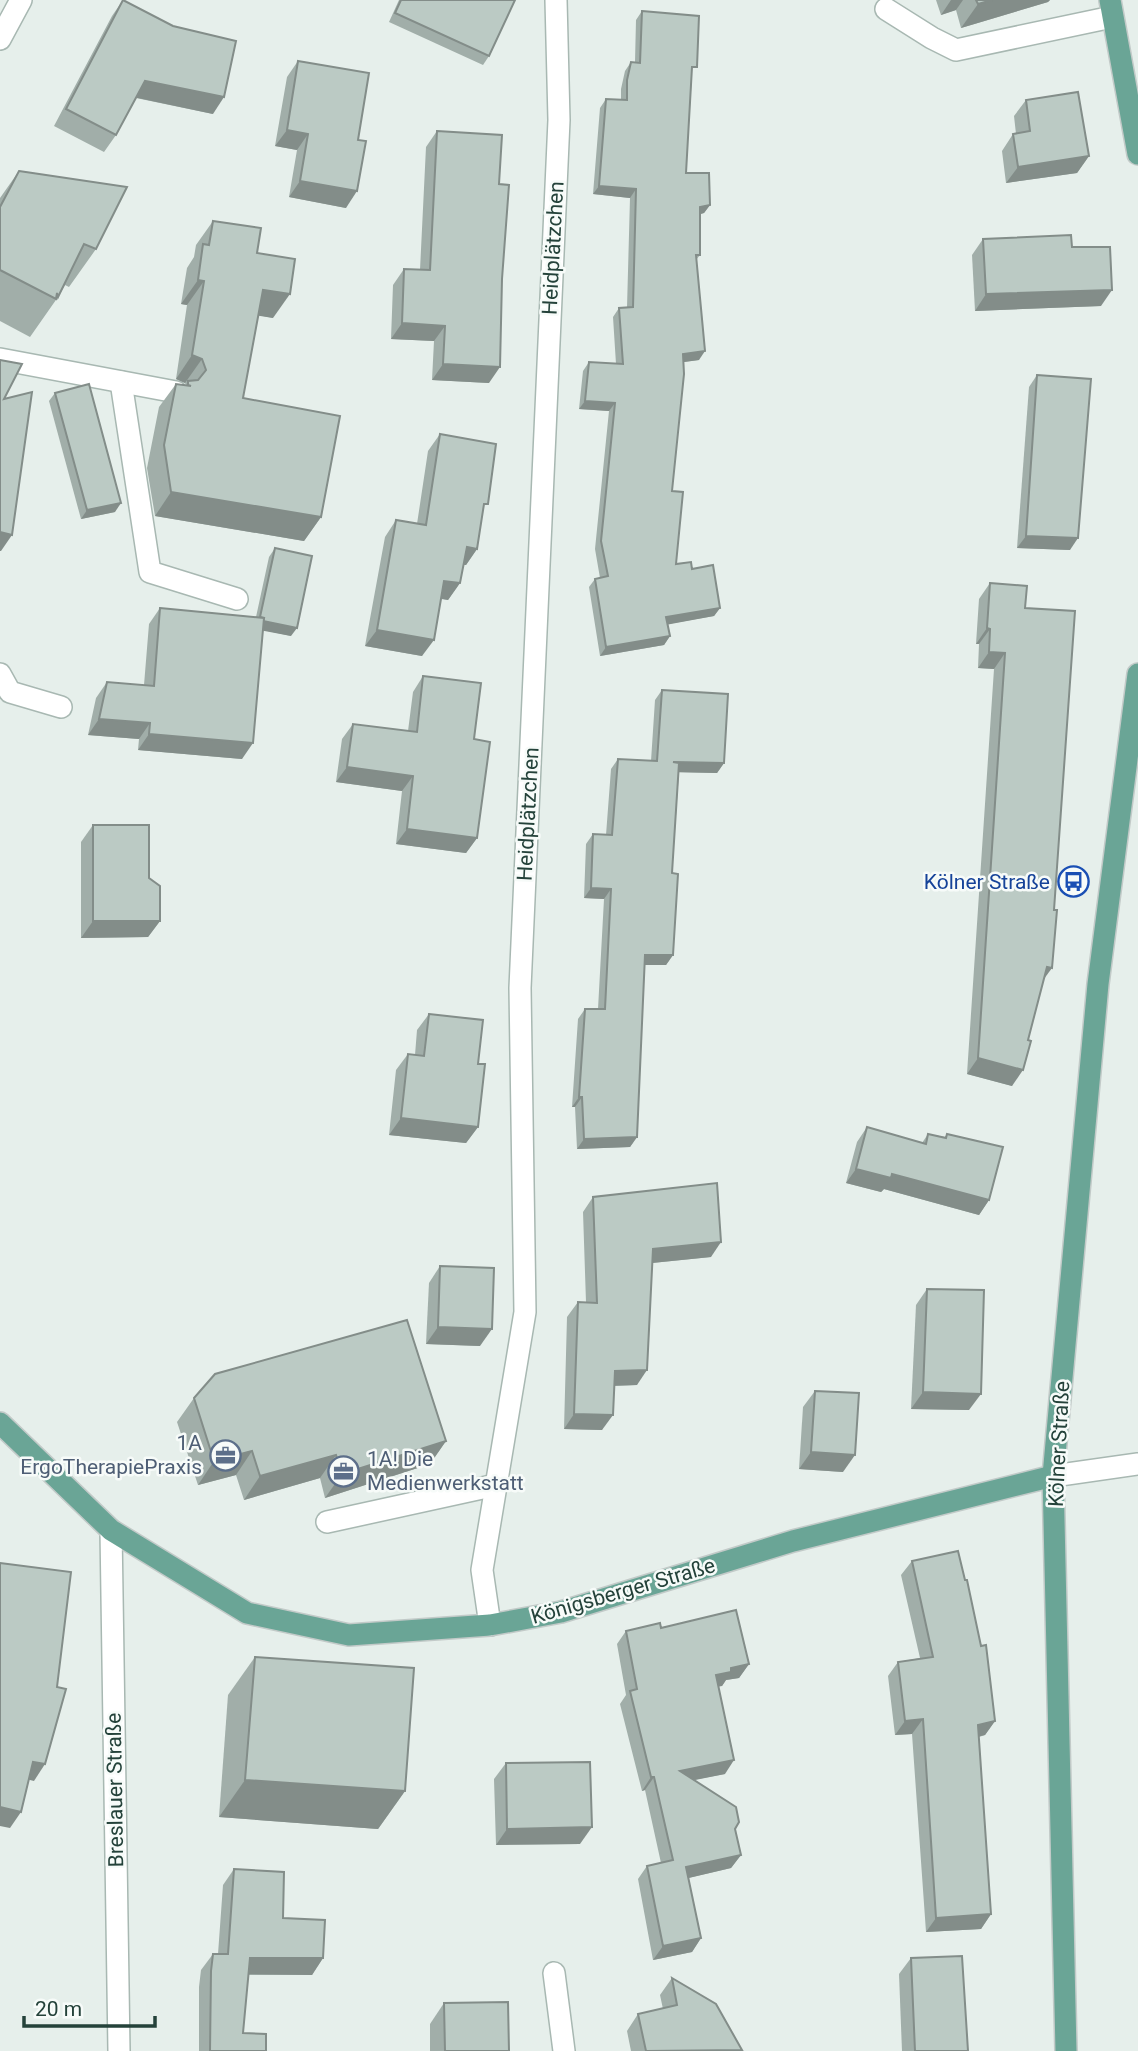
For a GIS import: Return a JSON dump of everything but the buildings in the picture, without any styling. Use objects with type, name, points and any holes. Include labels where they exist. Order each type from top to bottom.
[{"type":"main road","points":[[1111,9],[1138,154]]},
{"type":"main road","name":"Kölner Straße","points":[[1066,2051],[1053,1476],[1098,984],[1138,674]]},
{"type":"main road","name":"Königsberger Straße","points":[[0,1423],[111,1530],[247,1614],[349,1635],[490,1625],[561,1612],[793,1541],[1053,1476]]},
{"type":"street","points":[[0,39],[21,0]]},
{"type":"street","name":"Heidplätzchen","points":[[490,1625],[482,1570],[525,1312],[520,988],[559,131],[556,0]]},
{"type":"street","points":[[886,9],[956,50],[1111,9]]},
{"type":"street","points":[[0,359],[176,392]]},
{"type":"street","points":[[121,382],[150,572],[237,599]]},
{"type":"street","points":[[0,674],[10,692],[61,707]]},
{"type":"street","points":[[1053,1476],[1138,1464]]},
{"type":"street","points":[[327,1521],[496,1485]]},
{"type":"street","name":"Breslauer Straße","points":[[111,1530],[119,2051]]},
{"type":"street","points":[[554,1973],[564,2051]]},
{"type":"place","name":"Kölner Straße","points":[[1073,882]]},
{"type":"place","name":"1A ErgoTherapiePraxis","points":[[225,1455]]},
{"type":"place","name":"1A! Die Medienwerkstatt","points":[[344,1471]]}]
